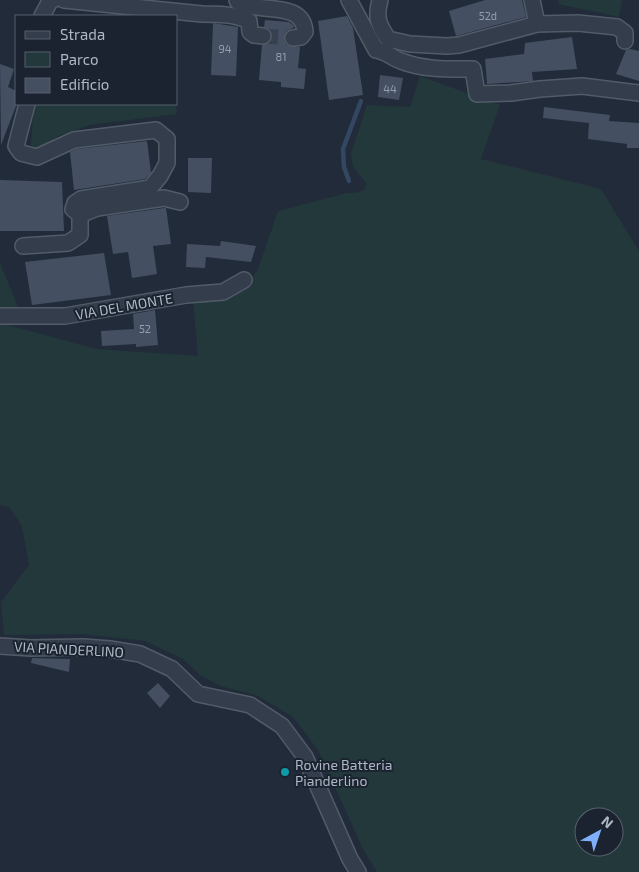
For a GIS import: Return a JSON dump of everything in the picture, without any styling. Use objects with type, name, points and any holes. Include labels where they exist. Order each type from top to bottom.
[{"type":"street","points":[[43,15],[50,1],[53,0]]},
{"type":"street","points":[[64,0],[239,16],[249,21],[250,32],[254,35],[263,36]]},
{"type":"street","points":[[237,0],[245,6],[289,7],[299,14],[305,22],[305,32],[301,38],[293,38]]},
{"type":"street","points":[[349,0],[376,50],[383,51],[401,61],[428,68],[473,69],[477,94],[510,93],[540,88],[582,86],[639,93]]},
{"type":"street","points":[[380,0],[378,9],[379,25],[388,39],[410,44],[437,46],[459,44],[537,24],[578,23],[617,27],[625,33],[626,41]]},
{"type":"street","points":[[532,0],[537,24]]},
{"type":"street","points":[[23,246],[68,243],[80,235],[80,215],[74,209],[75,203],[81,199],[150,188],[160,176],[167,163],[167,139],[156,130],[74,140],[37,157],[21,153],[16,146],[27,105]]},
{"type":"street","points":[[80,215],[97,208],[164,198],[180,202]]},
{"type":"street","name":"VIA DEL MONTE","points":[[0,316],[65,316],[186,295],[223,292],[244,280]]},
{"type":"street","name":"VIA PIANDERLINO","points":[[0,646],[31,648],[84,647],[140,654],[172,669],[198,694],[250,705],[282,726],[304,757],[350,859],[358,872]]},
{"type":"green space","points":[[559,0],[622,0],[619,17],[558,4]]},
{"type":"green space","points":[[420,76],[500,105],[481,159],[601,189],[639,251],[639,872],[377,872],[363,849],[318,750],[293,717],[256,695],[220,686],[200,675],[183,659],[145,641],[82,634],[4,635],[1,602],[29,565],[22,526],[9,507],[0,505],[0,323],[97,349],[198,356],[193,300],[249,282],[258,269],[278,211],[347,193],[357,193],[365,189],[366,183],[353,167],[351,154],[367,105],[410,107]]},
{"type":"green space","points":[[34,105],[176,105],[177,114],[89,125],[58,136],[40,148],[35,148],[31,145]]},
{"type":"green space","points":[[0,263],[19,309],[0,310]]},
{"type":"building","points":[[485,0],[522,0],[526,17],[456,36],[449,11]]},
{"type":"building","points":[[347,16],[353,28],[363,95],[329,100],[318,21]]},
{"type":"building","points":[[265,20],[289,22],[294,26],[285,34],[284,40],[289,46],[300,47],[298,68],[306,69],[304,89],[281,87],[281,82],[259,80],[262,45],[270,42],[272,37],[269,29],[264,27]]},
{"type":"building","points":[[213,23],[238,27],[236,76],[211,75]]},
{"type":"building","points":[[572,37],[577,69],[532,72],[533,81],[487,84],[485,59],[524,54],[525,43]]},
{"type":"building","points":[[626,50],[639,51],[639,81],[616,74]]},
{"type":"building","points":[[0,64],[14,69],[8,87],[15,90],[16,105],[1,145]]},
{"type":"building","points":[[380,75],[403,78],[399,100],[378,97]]},
{"type":"building","points":[[544,107],[610,115],[609,121],[639,123],[639,148],[627,148],[627,144],[588,139],[589,123],[543,118]]},
{"type":"building","points":[[147,141],[151,173],[145,179],[74,190],[70,152],[77,149]]},
{"type":"building","points":[[188,158],[212,158],[211,193],[188,192]]},
{"type":"building","points":[[0,180],[62,182],[64,231],[0,231]]},
{"type":"building","points":[[166,208],[171,244],[153,246],[157,274],[132,278],[128,252],[113,254],[107,216]]},
{"type":"building","points":[[221,241],[256,246],[251,262],[206,257],[205,268],[186,267],[187,244],[220,246]]},
{"type":"building","points":[[104,253],[111,295],[32,305],[25,262]]},
{"type":"building","points":[[155,310],[158,345],[136,347],[136,344],[102,346],[101,331],[134,329],[133,314]]},
{"type":"building","points":[[32,658],[70,659],[69,672],[31,663]]},
{"type":"building","points":[[158,683],[170,696],[160,708],[147,693]]},
{"type":"waterway","points":[[349,181],[344,167],[343,149],[361,101]]},
{"type":"tunnel","points":[[263,36],[293,38]]},
{"type":"place","name":"Rovine Batteria Pianderlino","points":[[285,772]]}]
